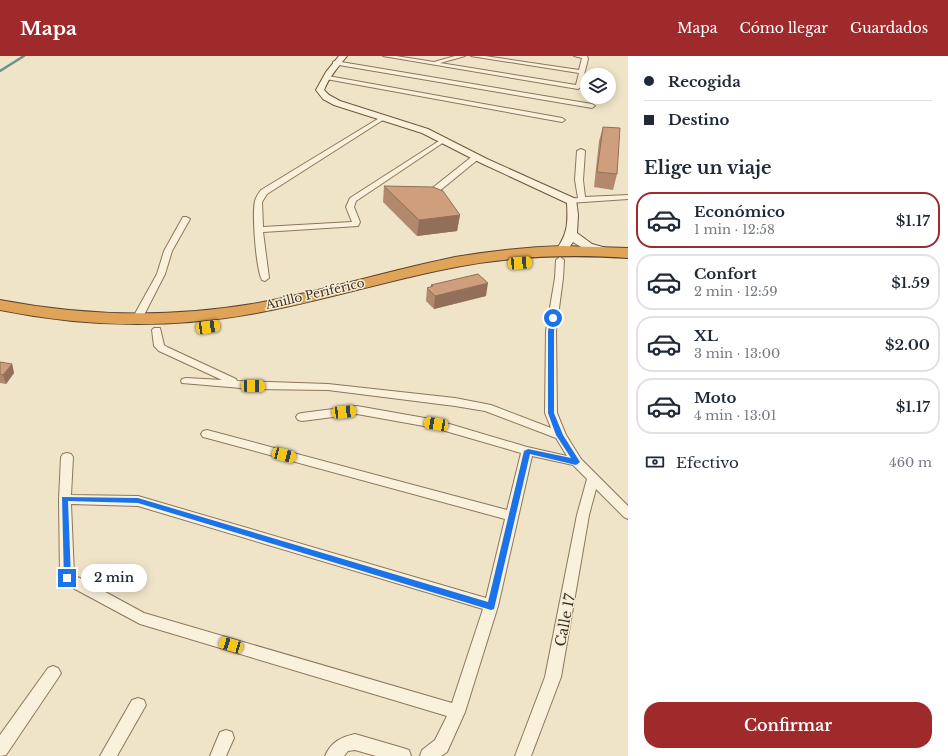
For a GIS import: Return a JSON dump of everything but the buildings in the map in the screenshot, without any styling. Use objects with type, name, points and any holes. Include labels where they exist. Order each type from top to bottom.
[{"type":"highway","name":"Anillo Periférico","points":[[0,319],[60,328],[128,332],[196,329],[232,324],[330,303],[465,271],[561,255],[606,251],[628,253]]},
{"type":"highway","name":"Anillo Periférico","points":[[0,305],[68,316],[136,319],[196,317],[252,309],[456,262],[501,254],[561,255],[628,263]]},
{"type":"street","points":[[343,56],[335,63],[320,90],[326,97],[337,103],[425,131],[477,157],[577,200],[628,197]]},
{"type":"street","points":[[386,56],[578,87],[580,77]]},
{"type":"street","points":[[429,68],[434,63],[462,56]]},
{"type":"street","points":[[474,56],[580,72]]},
{"type":"street","points":[[577,56],[585,57],[582,68]]},
{"type":"street","points":[[335,63],[592,106]]},
{"type":"street","points":[[412,82],[424,73]]},
{"type":"street","points":[[328,78],[562,120]]},
{"type":"street","points":[[401,91],[407,86]]},
{"type":"street","points":[[265,278],[259,230],[258,202],[260,197],[264,192],[383,118]]},
{"type":"street","points":[[259,230],[355,224],[356,222],[350,207],[353,200],[444,140]]},
{"type":"street","points":[[581,151],[582,161],[580,180],[572,235],[561,255],[551,331],[551,413],[560,435],[576,462],[628,514]]},
{"type":"street","points":[[429,195],[477,157]]},
{"type":"street","points":[[136,319],[161,274],[168,251],[186,219]]},
{"type":"street","points":[[572,235],[582,244],[590,248],[606,251]]},
{"type":"street","points":[[157,330],[159,346],[163,349],[240,385]]},
{"type":"street","points":[[186,381],[253,386],[328,387],[470,404],[487,408],[560,435]]},
{"type":"street","points":[[302,417],[357,410],[436,424],[528,451],[576,462]]},
{"type":"street","points":[[207,434],[513,516]]},
{"type":"street","points":[[428,756],[441,746],[457,712],[491,606],[528,451]]},
{"type":"street","points":[[67,457],[65,498],[67,578],[134,615],[148,621],[457,712]]},
{"type":"street","name":"Calle 17","points":[[523,756],[553,677],[583,515],[593,480]]},
{"type":"street","points":[[65,498],[138,501],[491,606]]},
{"type":"street","points":[[0,750],[53,673]]},
{"type":"street","points":[[108,756],[138,705]]},
{"type":"street","points":[[218,756],[226,738]]},
{"type":"street","points":[[333,756],[344,744],[355,742],[403,756]]},
{"type":"waterway","points":[[0,71],[24,56]]},
{"type":"route","points":[[67,578],[65,498],[138,501],[491,606],[528,451],[576,462],[560,435],[551,413],[551,331],[553,318]]}]
